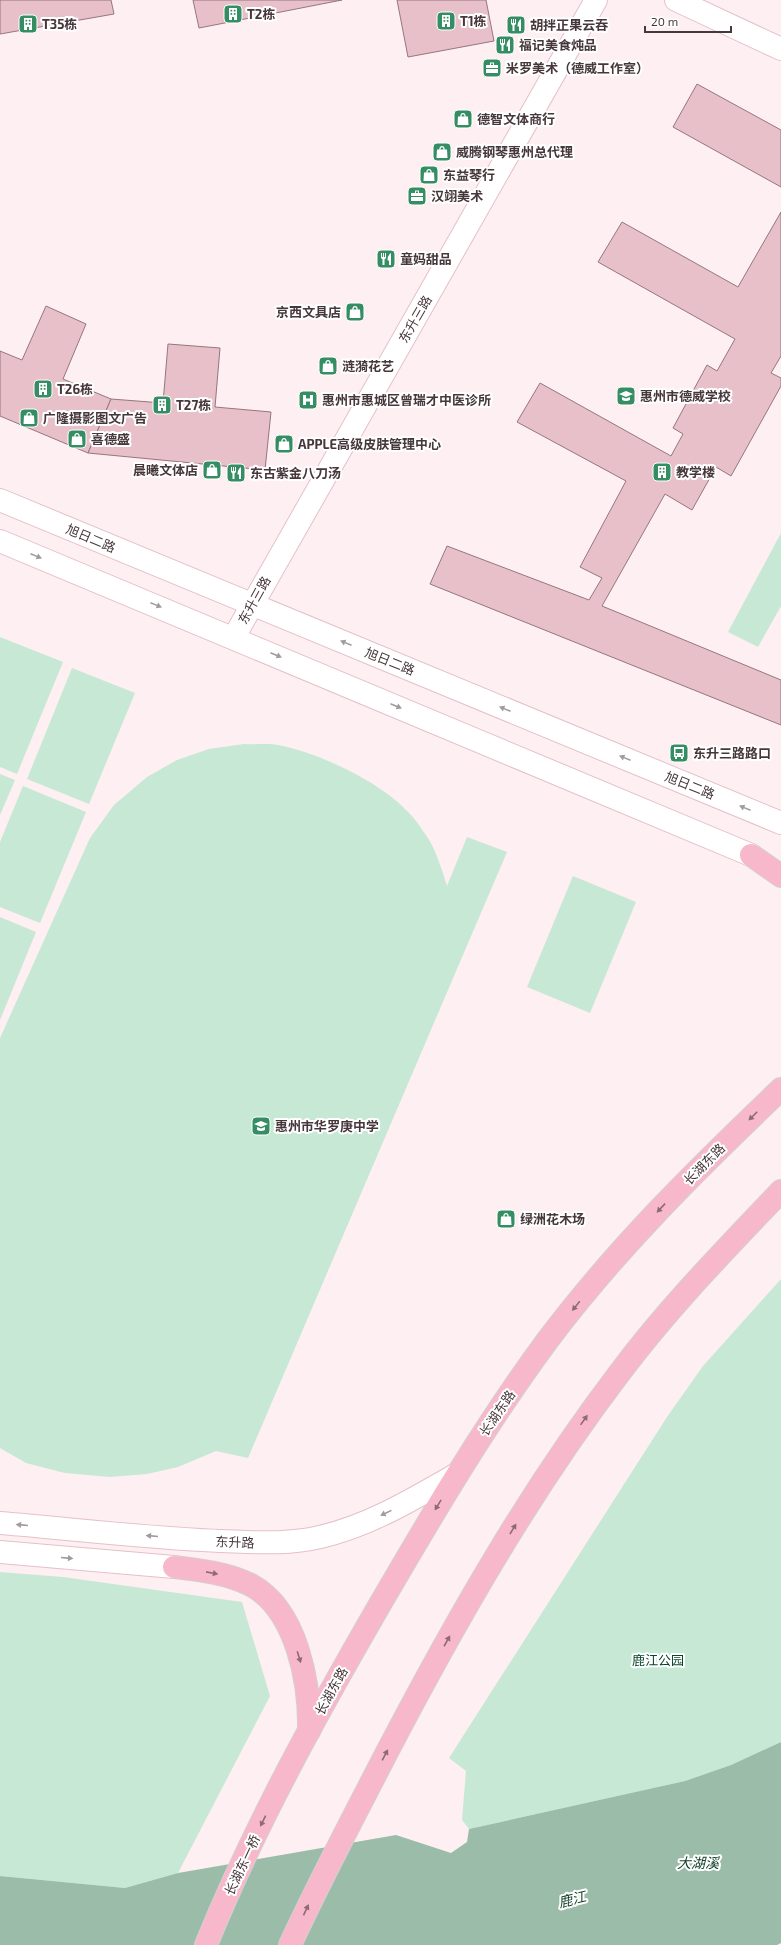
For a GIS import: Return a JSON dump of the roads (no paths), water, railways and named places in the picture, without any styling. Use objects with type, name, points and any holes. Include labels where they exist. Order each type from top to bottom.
[{"type":"main road","points":[[751,855],[781,876]]},
{"type":"main road","name":"长湖东路","points":[[280,1786],[359,1641],[457,1474],[548,1341],[606,1269],[666,1203],[781,1089]]},
{"type":"main road","points":[[290,1945],[327,1865],[414,1700],[465,1608],[518,1521],[584,1420],[625,1366],[678,1300],[781,1191]]},
{"type":"main road","points":[[174,1567],[212,1572],[239,1580],[259,1590],[276,1606],[283,1616],[294,1640],[303,1668],[308,1704],[309,1731]]},
{"type":"main road","name":"长湖东一桥","points":[[206,1945],[220,1912],[280,1786]]},
{"type":"street","name":"东升三路","points":[[234,637],[596,0]]},
{"type":"street","points":[[676,0],[781,49]]},
{"type":"street","name":"旭日二路","points":[[0,500],[781,823]]},
{"type":"street","points":[[0,541],[234,637],[751,855]]},
{"type":"street","name":"东升路","points":[[0,1523],[191,1540],[269,1542],[302,1541],[320,1538],[367,1522],[457,1474]]},
{"type":"street","points":[[0,1552],[174,1567]]},
{"type":"water","name":"大湖溪","points":[[781,1742],[781,1943],[777,1945],[0,1945],[0,1876],[125,1888],[178,1873],[396,1835],[451,1853],[467,1842],[469,1829],[685,1781],[731,1765]]},
{"type":"place","name":"T2栋","points":[[233,14]]},
{"type":"place","name":"T1栋","points":[[446,21]]},
{"type":"place","name":"T35栋","points":[[28,24]]},
{"type":"place","name":"胡拌正果云吞","points":[[516,25]]},
{"type":"place","name":"福记美食炖品","points":[[505,45]]},
{"type":"place","name":"米罗美术（德威工作室）","points":[[492,68]]},
{"type":"place","name":"德智文体商行","points":[[463,119]]},
{"type":"place","name":"威腾钢琴惠州总代理","points":[[442,152]]},
{"type":"place","name":"东益琴行","points":[[429,175]]},
{"type":"place","name":"汉翊美术","points":[[417,196]]},
{"type":"place","name":"童妈甜品","points":[[386,259]]},
{"type":"place","name":"京西文具店","points":[[355,312]]},
{"type":"place","name":"涟漪花艺","points":[[328,366]]},
{"type":"place","name":"T26栋","points":[[43,389]]},
{"type":"place","name":"惠州市德威学校","points":[[626,396]]},
{"type":"place","name":"惠州市惠城区曾瑞才中医诊所","points":[[308,400]]},
{"type":"place","name":"T27栋","points":[[162,405]]},
{"type":"place","name":"广隆摄影图文广告","points":[[29,418]]},
{"type":"place","name":"喜德盛","points":[[77,439]]},
{"type":"place","name":"APPLE高级皮肤管理中心","points":[[284,444]]},
{"type":"place","name":"晨曦文体店","points":[[212,470]]},
{"type":"place","name":"教学楼","points":[[662,472]]},
{"type":"place","name":"东古紫金八刀汤","points":[[236,473]]},
{"type":"place","name":"东升三路路口","points":[[679,753]]},
{"type":"place","name":"惠州市华罗庚中学","points":[[261,1126]]},
{"type":"place","name":"绿洲花木场","points":[[506,1219]]},
{"type":"park label","name":"鹿江公园","points":[[658,1660]]},
{"type":"water label","name":"鹿江","points":[[572,1899]]}]
